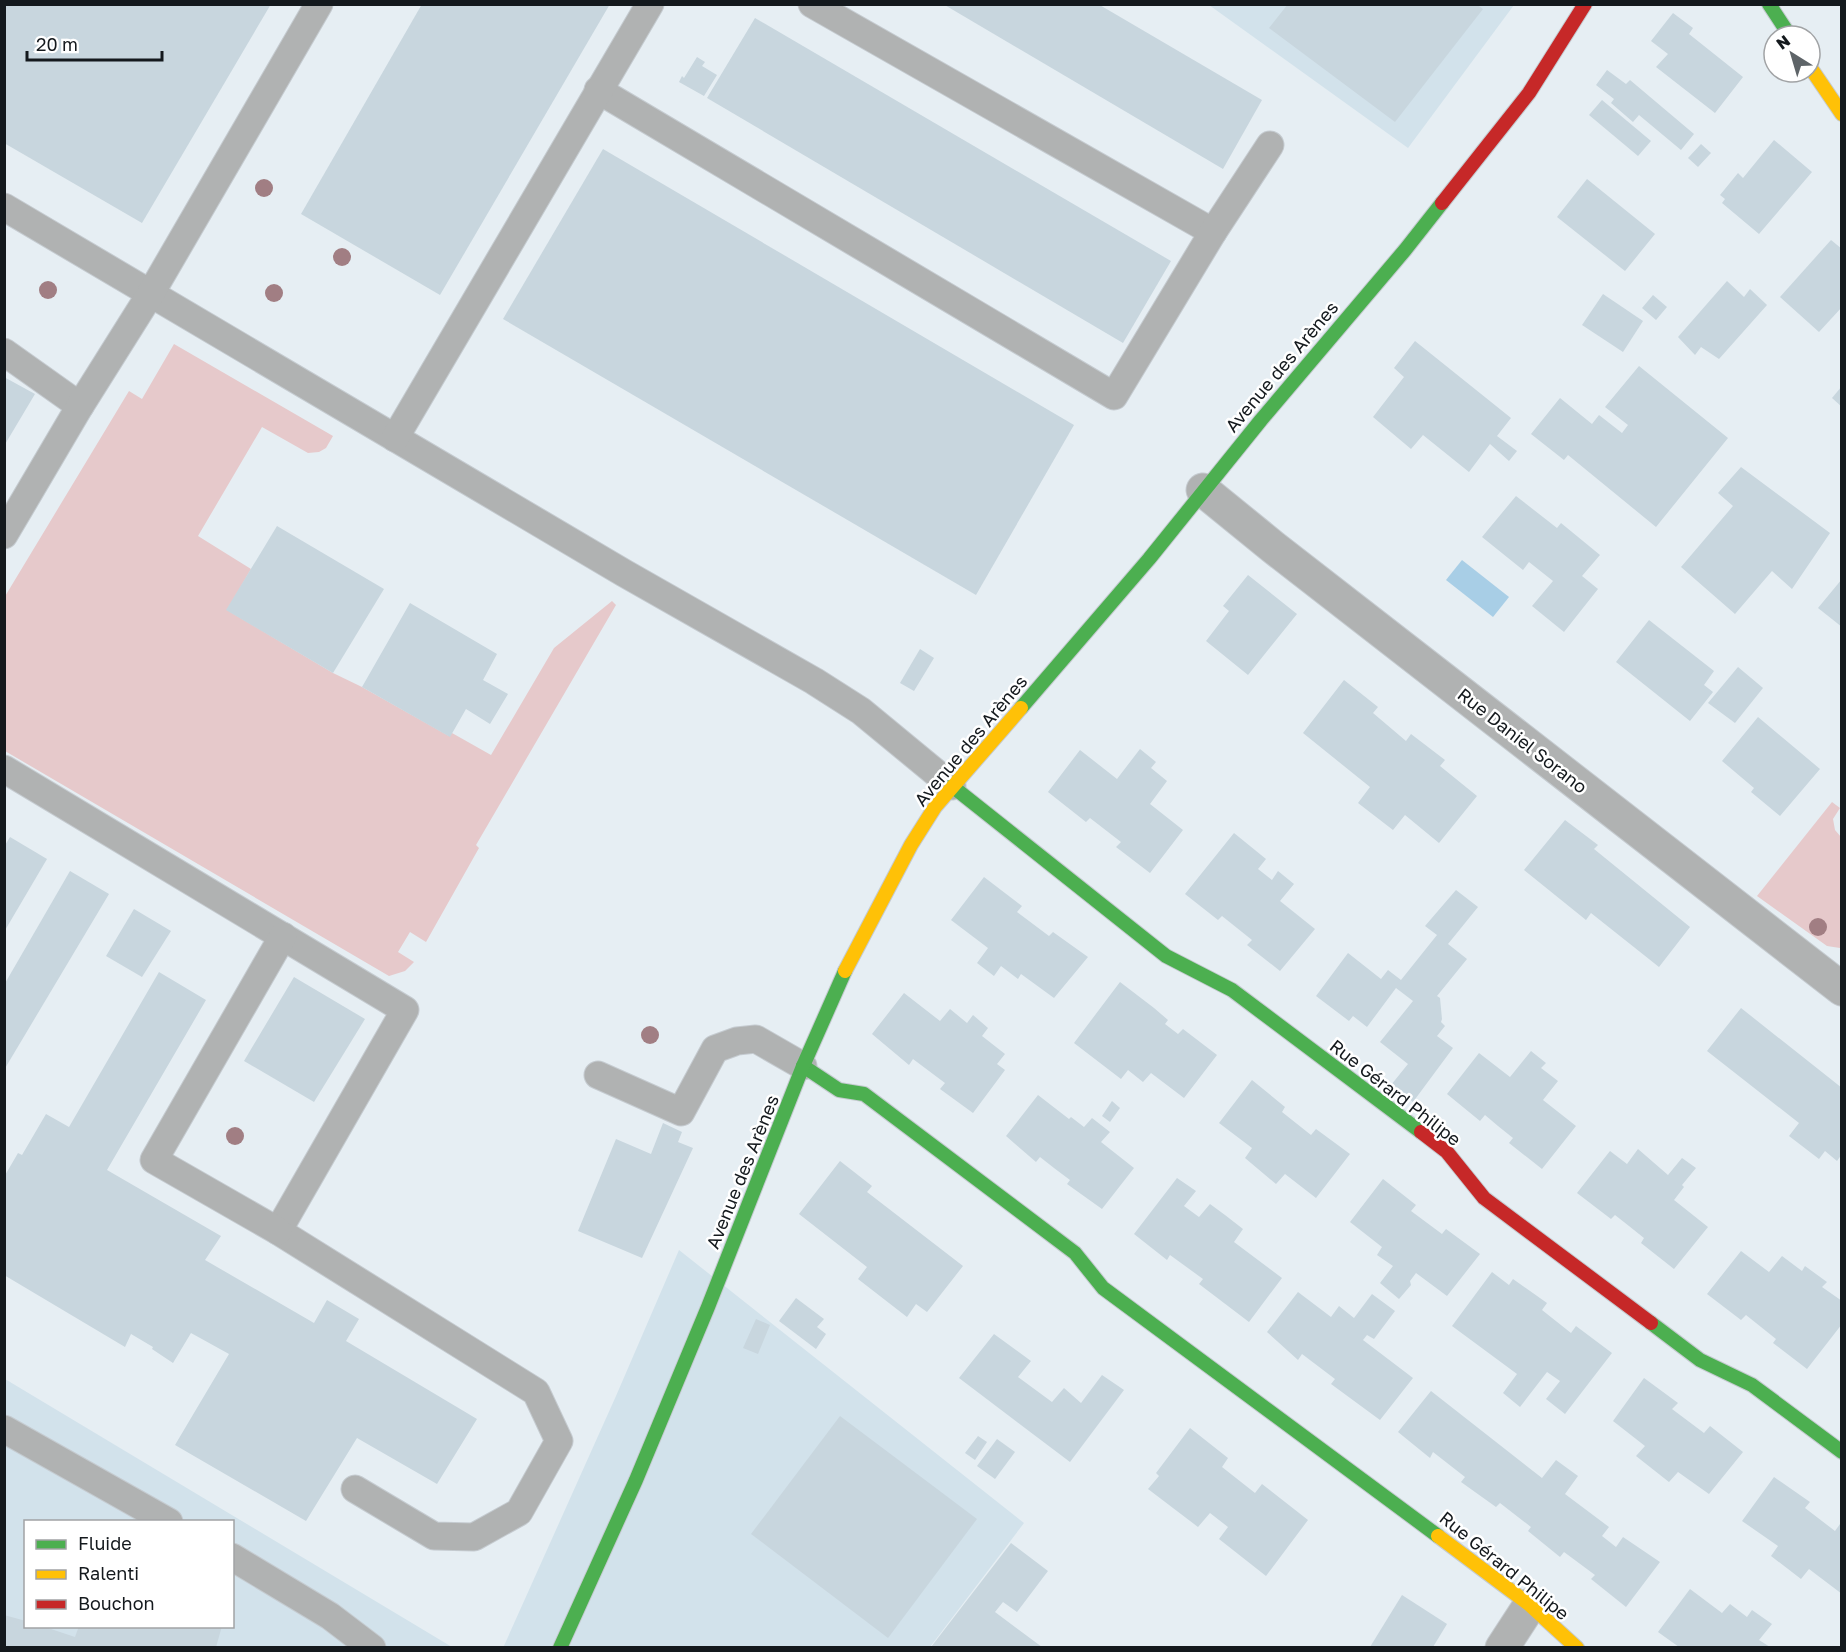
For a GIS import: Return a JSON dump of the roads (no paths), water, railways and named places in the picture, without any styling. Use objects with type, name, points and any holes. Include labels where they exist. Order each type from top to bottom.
[{"type":"street","name":"Avenue des Arènes","points":[[560,1647],[636,1480],[704,1318],[803,1066],[846,970],[888,885],[929,816],[952,786],[1149,560],[1203,490],[1405,250],[1529,93],[1585,4]]},
{"type":"street","points":[[1769,4],[1782,24]]},
{"type":"street","points":[[1822,84],[1842,114]]},
{"type":"street","name":"Rue Daniel Sorano","points":[[1203,490],[1291,562],[1842,989]]},
{"type":"street","name":"Rue Gérard Philipe","points":[[952,786],[1166,956],[1233,990],[1447,1152],[1484,1198],[1690,1353],[1752,1385],[1842,1452]]},
{"type":"street","name":"Rue Gérard Philipe","points":[[803,1066],[839,1090],[864,1094],[1075,1253],[1102,1288],[1322,1448],[1530,1605],[1577,1647]]},
{"type":"street","points":[[1502,1647],[1530,1605]]},
{"type":"lane","points":[[4,535],[80,406],[151,293],[319,4]]},
{"type":"lane","points":[[394,438],[650,4]]},
{"type":"lane","points":[[812,4],[1213,232]]},
{"type":"lane","points":[[598,90],[1114,396],[1213,232],[1270,145]]},
{"type":"lane","points":[[4,207],[634,579],[814,681],[861,711],[952,786]]},
{"type":"lane","points":[[4,352],[80,406]]},
{"type":"lane","points":[[4,769],[405,1010],[278,1231]]},
{"type":"lane","points":[[283,936],[154,1160],[278,1231],[536,1392],[559,1441],[519,1512],[474,1537],[434,1536],[355,1489]]},
{"type":"lane","points":[[598,1076],[681,1112],[714,1049],[737,1041],[756,1039],[803,1066]]},
{"type":"lane","points":[[4,1429],[167,1520]]},
{"type":"lane","points":[[234,1558],[330,1616],[372,1647]]},
{"type":"water","points":[[1462,560],[1509,597],[1493,617],[1446,580]]}]
